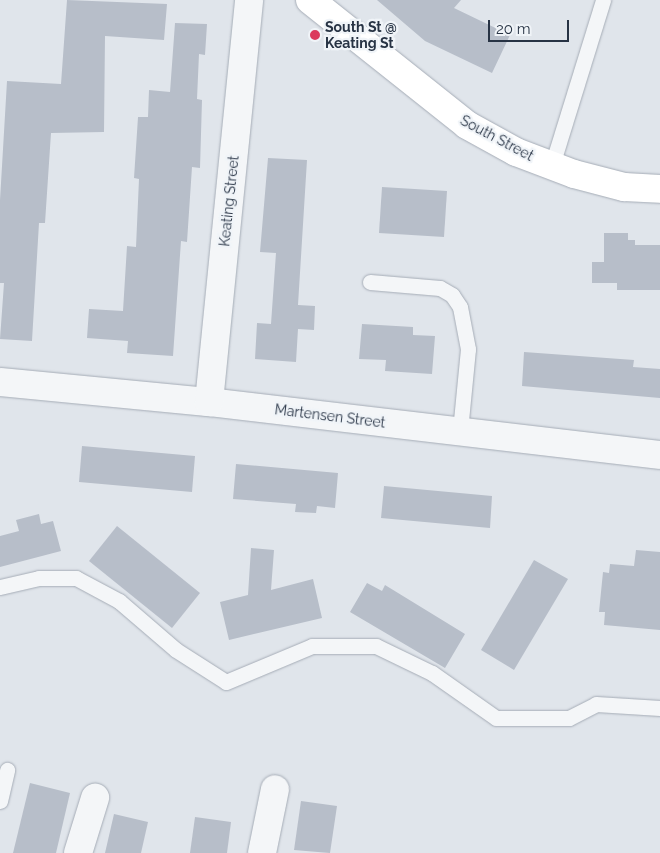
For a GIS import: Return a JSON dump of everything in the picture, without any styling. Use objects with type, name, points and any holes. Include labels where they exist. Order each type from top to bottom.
[{"type":"street","name":"Keating Street","points":[[209,402],[249,0]]},
{"type":"street","name":"South Street","points":[[310,0],[468,125],[516,152],[624,187],[660,189]]},
{"type":"street","name":"Martensen Street","points":[[0,382],[209,402],[660,455]]},
{"type":"street","points":[[262,853],[276,789]]},
{"type":"street","points":[[78,853],[95,798]]},
{"type":"lane","points":[[552,165],[603,0]]},
{"type":"lane","points":[[370,282],[440,288],[452,295],[460,308],[468,349],[460,431]]},
{"type":"lane","points":[[0,586],[39,578],[76,578],[119,601],[176,650],[226,682],[312,646],[376,646],[432,673],[496,718],[569,718],[596,704],[660,708]]},
{"type":"lane","points":[[0,801],[7,770]]},
{"type":"building","points":[[67,0],[167,4],[164,40],[105,36],[104,132],[51,133],[45,223],[39,223],[32,341],[0,339],[4,283],[0,283],[0,200],[7,81],[61,84]]},
{"type":"building","points":[[377,0],[461,0],[454,8],[510,35],[492,73],[425,41]]},
{"type":"building","points":[[175,23],[207,24],[205,55],[199,54],[197,99],[202,100],[200,168],[192,167],[187,242],[181,241],[173,356],[127,353],[128,341],[87,338],[89,309],[123,311],[127,246],[136,247],[139,179],[134,178],[138,117],[148,117],[149,90],[170,92]]},
{"type":"building","points":[[268,158],[307,160],[298,305],[315,306],[314,330],[298,329],[296,362],[255,359],[257,323],[271,324],[276,253],[260,252]]},
{"type":"building","points":[[382,187],[447,191],[444,237],[379,233]]},
{"type":"building","points":[[604,233],[628,233],[628,240],[635,240],[635,245],[660,245],[660,290],[617,290],[617,283],[592,283],[592,262],[604,262]]},
{"type":"building","points":[[362,324],[413,327],[413,335],[435,336],[432,374],[385,371],[386,360],[359,359]]},
{"type":"building","points":[[524,352],[634,360],[633,367],[660,369],[660,398],[522,386]]},
{"type":"building","points":[[82,446],[195,456],[192,492],[79,482]]},
{"type":"building","points":[[236,464],[338,473],[335,508],[317,506],[316,513],[295,512],[296,504],[233,499]]},
{"type":"building","points":[[384,486],[492,496],[490,528],[381,518]]},
{"type":"building","points":[[39,514],[41,524],[53,521],[61,551],[0,567],[0,536],[19,531],[16,520]]},
{"type":"building","points":[[117,526],[200,593],[172,628],[89,561]]},
{"type":"building","points":[[251,548],[274,550],[271,590],[313,579],[322,618],[229,640],[220,602],[248,595]]},
{"type":"building","points":[[636,550],[660,552],[660,630],[604,625],[605,612],[599,612],[603,572],[609,573],[610,564],[634,566]]},
{"type":"building","points":[[534,560],[568,579],[514,670],[481,650]]},
{"type":"building","points":[[367,583],[382,591],[385,585],[465,634],[445,668],[350,612]]},
{"type":"building","points":[[30,783],[70,793],[56,853],[13,853]]},
{"type":"building","points":[[301,801],[337,806],[330,853],[294,850]]},
{"type":"building","points":[[114,814],[148,822],[141,853],[105,853]]},
{"type":"building","points":[[195,817],[231,822],[227,853],[190,853]]},
{"type":"place","name":"South St @ Keating St","points":[[315,35]]}]
